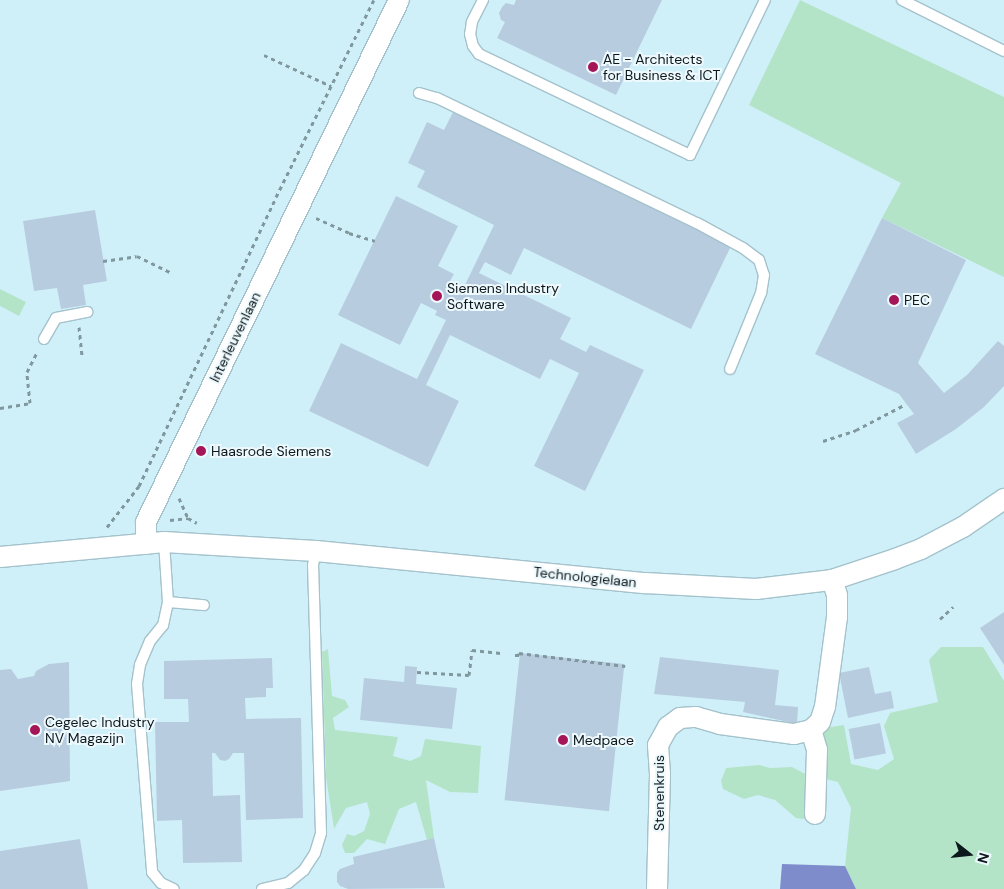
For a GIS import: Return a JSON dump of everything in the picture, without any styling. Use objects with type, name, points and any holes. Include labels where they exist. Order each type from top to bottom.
[{"type":"street","name":"Interleuvenlaan","points":[[155,543],[146,522],[399,0]]},
{"type":"street","name":"Technologielaan","points":[[155,543],[316,551],[645,584],[756,589],[832,580],[921,549],[963,527],[1004,499]]},
{"type":"street","points":[[0,557],[155,543]]},
{"type":"street","points":[[815,814],[817,750],[811,730],[820,722],[825,707],[837,617],[837,595],[832,580]]},
{"type":"street","name":"Stenenkruis","points":[[657,889],[660,774],[658,745],[668,727],[680,718],[696,717],[720,724],[794,734],[811,730]]},
{"type":"lane","points":[[483,0],[472,22],[470,34],[473,46],[479,54],[690,155],[765,0]]},
{"type":"lane","points":[[902,0],[1004,51]]},
{"type":"lane","points":[[419,93],[437,98],[697,223],[742,248],[759,260],[764,275],[761,293],[730,369]]},
{"type":"lane","points":[[44,340],[56,318],[82,313]]},
{"type":"lane","points":[[155,543],[168,602],[163,625],[150,641],[140,665],[137,684],[152,872],[161,884],[174,889]]},
{"type":"lane","points":[[262,889],[288,883],[304,870],[315,853],[321,833],[313,565],[316,551]]},
{"type":"lane","points":[[168,602],[204,605]]},
{"type":"path","points":[[107,527],[139,486],[374,0]]},
{"type":"path","points":[[264,55],[331,86]]},
{"type":"path","points":[[298,208],[349,233],[375,241]]},
{"type":"path","points":[[104,261],[137,256],[172,273]]},
{"type":"path","points":[[82,313],[82,356]]},
{"type":"path","points":[[0,408],[30,403],[27,372],[44,340]]},
{"type":"path","points":[[824,441],[856,430],[906,404]]},
{"type":"path","points":[[940,619],[953,607]]},
{"type":"path","points":[[417,672],[470,675],[472,650],[501,653]]},
{"type":"path","points":[[515,655],[519,655],[519,653],[625,666]]},
{"type":"green space","points":[[800,0],[1004,97],[1004,277],[882,218],[901,183],[749,105]]},
{"type":"green space","points":[[0,289],[26,302],[19,316],[0,306]]},
{"type":"green space","points":[[941,647],[983,647],[1004,681],[1004,889],[856,889],[845,866],[851,808],[838,782],[817,777],[811,730],[844,725],[851,764],[878,770],[894,759],[884,726],[890,713],[938,702],[929,660]]},
{"type":"green space","points":[[328,649],[332,696],[345,700],[349,707],[333,718],[335,730],[398,737],[393,756],[410,761],[421,756],[425,739],[481,746],[478,793],[450,792],[426,780],[434,838],[427,840],[416,802],[399,809],[385,844],[367,839],[354,853],[345,853],[342,845],[347,834],[354,836],[364,831],[370,814],[367,802],[346,808],[334,829],[326,777],[322,652]]},
{"type":"green space","points":[[759,765],[770,768],[792,767],[813,778],[812,812],[803,819],[796,818],[775,800],[758,795],[744,799],[723,789],[721,781],[726,768]]},
{"type":"water","points":[[782,864],[845,866],[856,889],[780,889]]},
{"type":"building","name":"AE - Architects for Business & ICT","points":[[516,0],[662,0],[616,95],[497,38],[505,22],[501,20],[499,13],[502,7],[506,3],[514,5]]},
{"type":"building","name":"Siemens Industry Software","points":[[453,112],[731,246],[691,329],[524,248],[511,275],[485,262],[479,273],[571,318],[560,339],[586,352],[590,345],[644,370],[585,491],[534,466],[579,373],[550,359],[540,379],[450,335],[426,385],[459,401],[428,467],[309,411],[341,343],[417,379],[446,320],[435,315],[437,311],[421,303],[400,345],[338,315],[396,196],[458,226],[438,266],[454,274],[449,283],[463,289],[494,225],[417,187],[425,171],[408,163],[427,122],[444,130]]},
{"type":"building","points":[[95,210],[107,281],[83,285],[86,305],[61,309],[57,288],[34,291],[23,221]]},
{"type":"building","name":"PEC","points":[[882,218],[966,260],[918,363],[944,393],[967,375],[998,341],[1004,346],[1004,386],[984,407],[956,429],[916,454],[897,423],[914,414],[899,394],[815,354]]},
{"type":"building","points":[[1004,612],[1004,665],[980,628]]},
{"type":"building","name":"Medpace","points":[[520,653],[624,664],[609,811],[505,800]]},
{"type":"building","points":[[660,657],[779,670],[775,705],[798,707],[797,724],[743,712],[745,702],[654,694]]},
{"type":"building","points":[[272,658],[273,688],[266,688],[266,697],[245,698],[246,719],[301,718],[303,818],[246,820],[244,753],[233,753],[225,761],[220,760],[215,753],[212,753],[213,796],[240,795],[242,862],[183,863],[182,820],[157,821],[155,722],[189,722],[188,699],[164,699],[164,661]]},
{"type":"building","name":"Cegelec Industry NV Magazijn","points":[[69,662],[70,781],[0,791],[0,670],[11,669],[18,679],[34,676],[36,671],[49,664]]},
{"type":"building","points":[[405,666],[417,667],[416,684],[457,688],[452,729],[360,720],[364,678],[404,682]]},
{"type":"building","points":[[869,667],[875,694],[891,691],[894,708],[848,718],[839,673]]},
{"type":"building","points":[[880,723],[886,753],[855,760],[849,729]]},
{"type":"building","points":[[434,838],[445,888],[348,889],[340,886],[337,882],[337,873],[340,869],[354,864],[353,857]]},
{"type":"building","points":[[80,839],[88,889],[0,889],[0,851]]},
{"type":"place","name":"AE - Architects for Business & ICT","points":[[593,67]]},
{"type":"place","name":"Siemens Industry Software","points":[[437,296]]},
{"type":"place","name":"PEC","points":[[894,300]]},
{"type":"place","name":"Haasrode Siemens","points":[[201,451]]},
{"type":"place","name":"Cegelec Industry NV Magazijn","points":[[35,730]]},
{"type":"place","name":"Medpace","points":[[563,740]]}]
